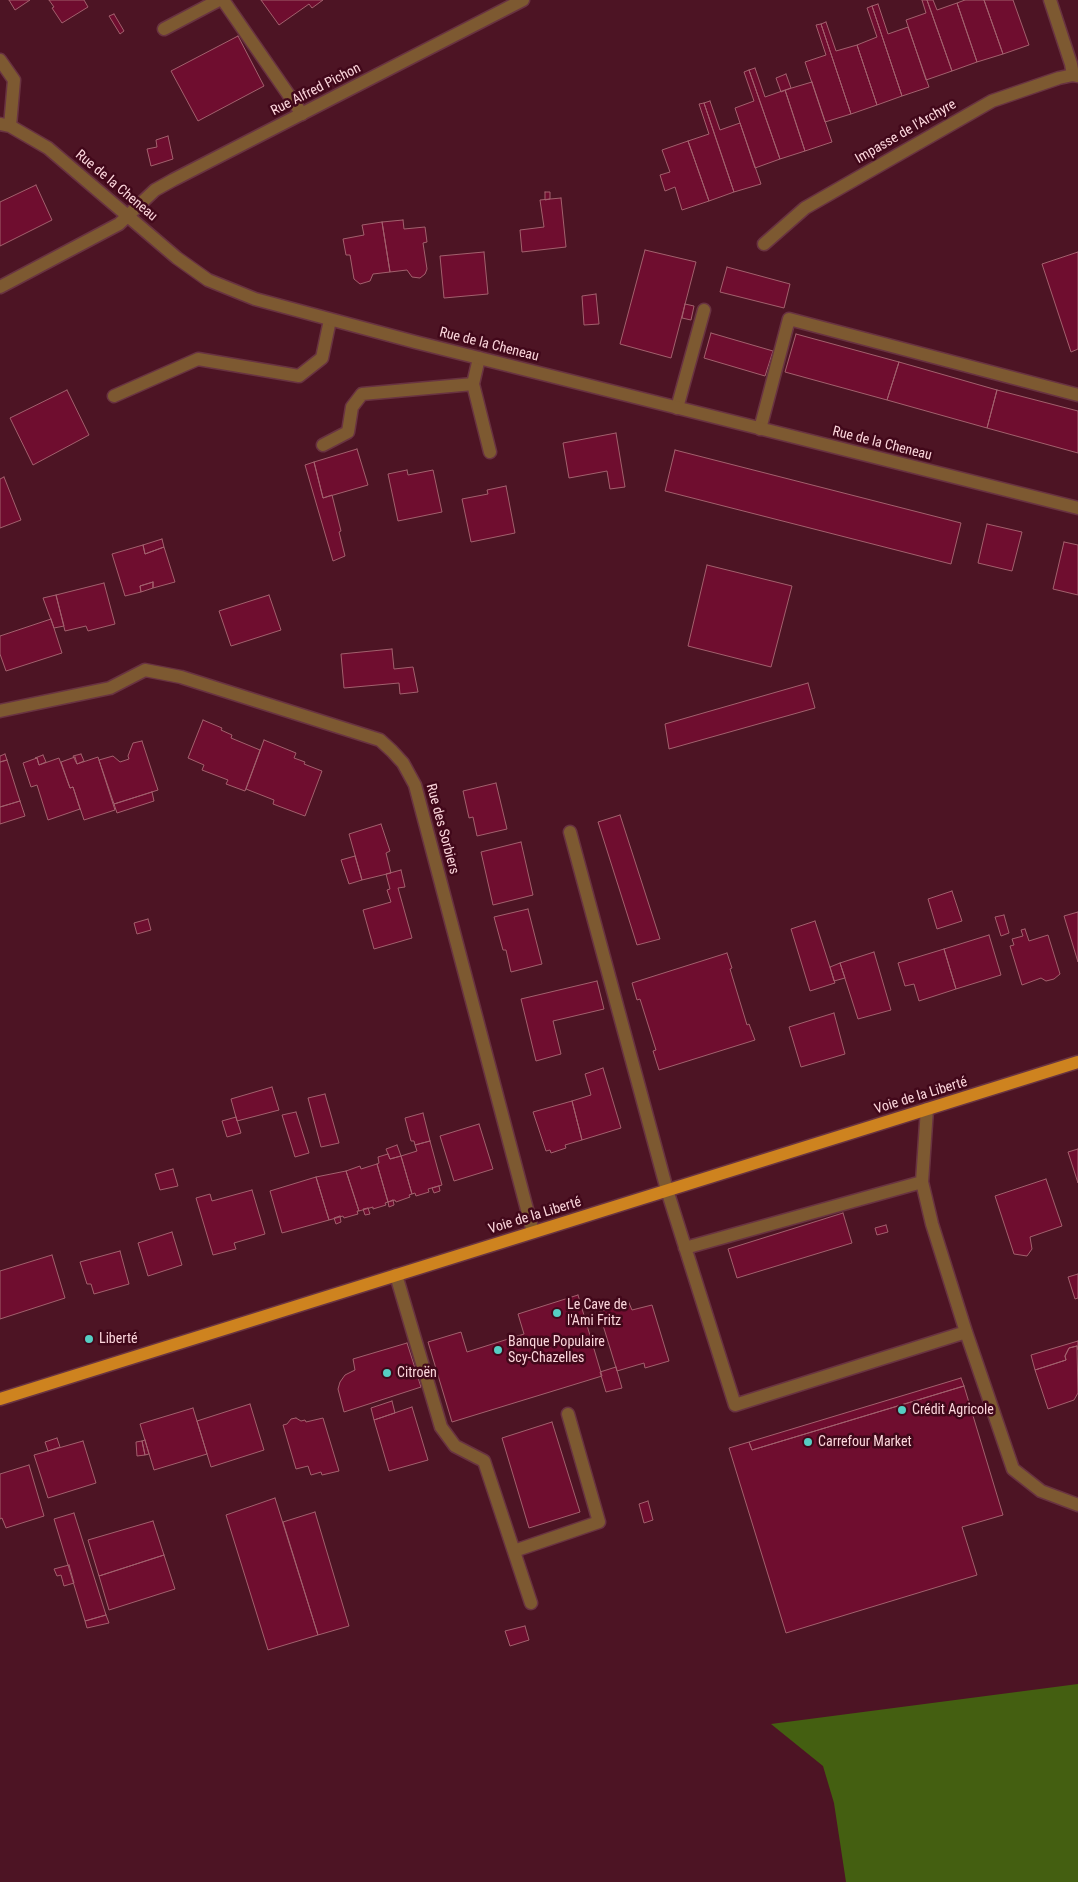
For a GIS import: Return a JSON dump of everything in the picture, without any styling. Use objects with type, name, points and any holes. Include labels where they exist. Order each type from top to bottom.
[{"type":"main road","name":"Voie de la Liberté","points":[[0,1399],[1078,1062]]},
{"type":"street","points":[[164,29],[219,0]]},
{"type":"street","points":[[223,0],[302,114]]},
{"type":"street","name":"Rue Alfred Pichon","points":[[0,287],[119,224],[155,190],[173,180],[523,0]]},
{"type":"street","points":[[1050,0],[1076,75]]},
{"type":"street","name":"Rue de la Cheneau","points":[[0,60],[14,80],[5,125],[48,148],[129,215],[177,258],[208,280],[255,299],[330,320],[1078,508]]},
{"type":"street","name":"Impasse de l'Archyre","points":[[764,244],[805,208],[992,101],[1059,78],[1076,75]]},
{"type":"street","points":[[677,408],[704,310]]},
{"type":"street","points":[[760,429],[789,319],[1078,395]]},
{"type":"street","points":[[114,396],[198,359],[299,376],[322,358],[330,320]]},
{"type":"street","points":[[479,358],[473,384],[490,452]]},
{"type":"street","points":[[323,445],[348,432],[352,407],[362,394],[473,384]]},
{"type":"street","name":"Rue des Sorbiers","points":[[0,711],[110,688],[145,670],[181,677],[380,740],[392,751],[403,763],[415,785],[533,1232]]},
{"type":"street","points":[[570,832],[667,1190],[735,1405],[966,1332]]},
{"type":"street","points":[[927,1109],[922,1182],[932,1224],[966,1332],[1013,1469],[1041,1492],[1078,1505]]},
{"type":"street","points":[[685,1248],[922,1182]]},
{"type":"street","points":[[396,1275],[441,1427],[455,1446],[484,1461],[531,1603]]},
{"type":"street","points":[[514,1551],[599,1522],[568,1414]]},
{"type":"green space","points":[[1078,1684],[1078,1882],[846,1882],[834,1803],[823,1766],[771,1724]]},
{"type":"building","points":[[9,0],[30,0],[15,10]]},
{"type":"building","points":[[49,0],[84,0],[88,7],[62,23]]},
{"type":"building","points":[[261,0],[323,0],[312,8],[309,4],[279,25]]},
{"type":"building","points":[[922,0],[927,0],[952,71],[926,80],[906,20],[926,13]]},
{"type":"building","points":[[927,0],[933,0],[937,10],[957,3],[977,62],[952,71]]},
{"type":"building","points":[[965,0],[984,0],[1003,54],[977,62],[957,3]]},
{"type":"building","points":[[984,0],[1013,0],[1029,45],[1003,54]]},
{"type":"building","points":[[878,4],[888,34],[908,27],[929,87],[902,96],[872,6]]},
{"type":"building","points":[[872,6],[902,96],[877,105],[857,45],[877,37],[867,8]]},
{"type":"building","points":[[114,14],[124,31],[120,34],[109,16]]},
{"type":"building","points":[[826,22],[836,51],[857,45],[877,105],[851,114],[821,24]]},
{"type":"building","points":[[821,24],[851,114],[825,122],[805,62],[826,55],[816,25]]},
{"type":"building","points":[[238,36],[264,86],[198,121],[171,71]]},
{"type":"building","points":[[755,68],[765,97],[785,90],[805,151],[780,159],[749,70]]},
{"type":"building","points":[[749,70],[780,159],[755,168],[735,108],[754,101],[744,72]]},
{"type":"building","points":[[786,74],[791,88],[781,92],[776,78]]},
{"type":"building","points":[[812,82],[832,142],[805,151],[785,90]]},
{"type":"building","points":[[710,101],[720,130],[740,123],[761,184],[734,192],[704,103]]},
{"type":"building","points":[[704,103],[734,192],[709,201],[688,141],[709,134],[699,104]]},
{"type":"building","points":[[168,136],[173,159],[151,166],[147,149],[157,147],[156,140]]},
{"type":"building","points":[[688,141],[709,201],[682,210],[675,187],[665,191],[660,175],[670,172],[662,150]]},
{"type":"building","points":[[36,185],[52,220],[0,246],[0,202]]},
{"type":"building","points":[[545,192],[550,192],[550,199],[545,200]]},
{"type":"building","points":[[561,198],[566,247],[522,252],[520,230],[544,227],[540,200]]},
{"type":"building","points":[[403,220],[404,229],[425,227],[427,242],[423,243],[427,269],[420,278],[412,277],[407,270],[390,272],[382,222]]},
{"type":"building","points":[[382,222],[390,272],[373,274],[370,281],[360,284],[354,279],[350,255],[346,255],[343,239],[364,235],[362,225]]},
{"type":"building","points":[[645,250],[696,262],[671,358],[620,344]]},
{"type":"building","points":[[484,252],[488,294],[444,298],[440,256]]},
{"type":"building","points":[[1078,252],[1078,349],[1071,352],[1042,264]]},
{"type":"building","points":[[727,267],[790,284],[784,308],[720,292]]},
{"type":"building","points":[[596,294],[599,324],[584,325],[582,296]]},
{"type":"building","points":[[685,304],[694,306],[691,320],[682,318]]},
{"type":"building","points":[[711,333],[773,351],[765,376],[704,358]]},
{"type":"building","points":[[796,334],[899,362],[887,400],[785,372]]},
{"type":"building","points":[[899,362],[997,390],[987,428],[887,400]]},
{"type":"building","points":[[67,390],[89,435],[33,465],[10,418]]},
{"type":"building","points":[[997,390],[1078,411],[1078,453],[987,428]]},
{"type":"building","points":[[616,433],[625,487],[610,489],[607,471],[569,478],[563,443]]},
{"type":"building","points":[[357,449],[368,485],[323,498],[314,462]]},
{"type":"building","points":[[675,450],[961,523],[951,564],[665,491]]},
{"type":"building","points":[[314,462],[323,498],[332,495],[341,531],[339,532],[345,556],[333,561],[305,465]]},
{"type":"building","points":[[407,470],[408,475],[433,470],[442,512],[398,521],[388,474]]},
{"type":"building","points":[[4,477],[21,520],[0,528],[0,479]]},
{"type":"building","points":[[506,486],[515,533],[471,542],[462,499],[488,494],[487,490]]},
{"type":"building","points":[[987,524],[1022,532],[1012,571],[978,563]]},
{"type":"building","points":[[162,539],[164,547],[145,554],[143,545]]},
{"type":"building","points":[[1064,542],[1078,545],[1078,595],[1053,589]]},
{"type":"building","points":[[143,545],[145,554],[164,547],[175,582],[153,588],[153,582],[140,586],[141,592],[125,596],[112,554]]},
{"type":"building","points":[[707,565],[792,586],[771,667],[688,646]]},
{"type":"building","points":[[153,582],[153,588],[141,592],[140,586]]},
{"type":"building","points":[[104,583],[115,624],[88,631],[86,626],[65,631],[56,595]]},
{"type":"building","points":[[56,595],[64,626],[54,628],[43,598]]},
{"type":"building","points":[[269,595],[281,630],[231,646],[219,611]]},
{"type":"building","points":[[51,619],[62,653],[6,671],[0,654],[0,636]]},
{"type":"building","points":[[392,649],[394,669],[413,667],[418,692],[400,694],[399,683],[344,688],[341,654]]},
{"type":"building","points":[[808,683],[815,708],[669,749],[665,724]]},
{"type":"building","points":[[203,720],[222,728],[221,730],[232,735],[231,738],[260,750],[245,791],[226,784],[228,780],[202,770],[204,765],[188,758]]},
{"type":"building","points":[[264,740],[296,753],[294,758],[322,771],[305,816],[273,804],[274,800],[246,789]]},
{"type":"building","points":[[142,741],[158,790],[114,804],[99,760],[113,756],[120,762],[129,759],[128,756],[133,743]]},
{"type":"building","points":[[5,754],[7,760],[0,762],[0,756]]},
{"type":"building","points":[[81,754],[84,761],[77,764],[73,756]]},
{"type":"building","points":[[43,755],[46,762],[39,765],[37,758],[35,758]]},
{"type":"building","points":[[75,757],[77,764],[98,757],[115,810],[84,820],[73,787],[70,788],[61,762]]},
{"type":"building","points":[[37,758],[39,765],[59,758],[70,788],[73,787],[80,809],[48,820],[37,785],[31,787],[23,763]]},
{"type":"building","points":[[7,760],[20,801],[0,807],[0,762]]},
{"type":"building","points":[[496,783],[507,829],[477,836],[473,817],[469,818],[463,791]]},
{"type":"building","points":[[152,792],[154,801],[117,813],[114,804]]},
{"type":"building","points":[[20,801],[25,816],[0,824],[0,807]]},
{"type":"building","points":[[620,815],[660,939],[637,945],[598,822]]},
{"type":"building","points":[[381,824],[390,851],[386,853],[391,873],[362,880],[349,834]]},
{"type":"building","points":[[521,842],[533,895],[493,905],[481,852]]},
{"type":"building","points":[[355,856],[362,880],[349,884],[341,860]]},
{"type":"building","points":[[401,870],[405,887],[398,888],[412,938],[374,949],[363,910],[391,902],[387,890],[390,889],[386,874]]},
{"type":"building","points":[[952,891],[962,921],[937,929],[928,899]]},
{"type":"building","points":[[528,909],[542,964],[511,972],[506,950],[503,950],[494,917]]},
{"type":"building","points":[[1078,912],[1078,962],[1064,916]]},
{"type":"building","points":[[1004,915],[1009,933],[1001,936],[995,917]]},
{"type":"building","points":[[148,919],[151,930],[137,934],[134,923]]},
{"type":"building","points":[[815,921],[835,983],[810,991],[791,929]]},
{"type":"building","points":[[1025,929],[1029,941],[1048,935],[1060,974],[1054,979],[1046,981],[1041,978],[1022,985],[1010,946],[1014,945],[1012,939],[1023,936],[1021,930]]},
{"type":"building","points":[[989,935],[1001,975],[956,989],[944,949]]},
{"type":"building","points":[[944,949],[956,989],[919,1001],[914,984],[905,986],[898,963]]},
{"type":"building","points":[[874,952],[891,1010],[858,1019],[840,963]]},
{"type":"building","points":[[727,953],[747,1025],[749,1024],[755,1040],[659,1070],[653,1051],[656,1050],[640,999],[637,1000],[632,983]]},
{"type":"building","points":[[840,963],[845,978],[834,981],[830,967]]},
{"type":"building","points":[[597,981],[604,1009],[553,1021],[561,1054],[536,1061],[521,999]]},
{"type":"building","points":[[834,1013],[845,1054],[801,1067],[789,1027]]},
{"type":"building","points":[[603,1068],[621,1128],[582,1140],[572,1101],[591,1095],[585,1074]]},
{"type":"building","points":[[272,1087],[279,1110],[237,1121],[231,1099]]},
{"type":"building","points":[[325,1094],[339,1143],[321,1147],[308,1098]]},
{"type":"building","points":[[572,1101],[582,1140],[565,1145],[566,1148],[551,1153],[550,1150],[546,1151],[533,1112]]},
{"type":"building","points":[[296,1112],[309,1153],[295,1157],[282,1115]]},
{"type":"building","points":[[423,1113],[430,1141],[415,1145],[414,1141],[411,1141],[405,1118]]},
{"type":"building","points":[[236,1117],[241,1133],[227,1137],[222,1121]]},
{"type":"building","points":[[479,1124],[493,1169],[454,1181],[440,1136]]},
{"type":"building","points":[[430,1141],[442,1185],[428,1189],[429,1192],[416,1196],[415,1193],[412,1194],[401,1156],[417,1151],[415,1145]]},
{"type":"building","points":[[397,1145],[401,1156],[390,1159],[386,1149]]},
{"type":"building","points":[[1078,1149],[1078,1183],[1068,1152]]},
{"type":"building","points":[[388,1154],[390,1159],[401,1156],[412,1194],[409,1195],[410,1197],[396,1202],[395,1200],[388,1202],[377,1164],[379,1163],[378,1157]]},
{"type":"building","points":[[377,1164],[388,1202],[385,1203],[386,1205],[359,1211],[346,1171],[360,1166],[361,1169]]},
{"type":"building","points":[[173,1169],[178,1186],[160,1190],[155,1174]]},
{"type":"building","points":[[346,1171],[359,1211],[357,1211],[358,1214],[329,1220],[316,1177]]},
{"type":"building","points":[[316,1177],[329,1220],[282,1233],[270,1191]]},
{"type":"building","points":[[1046,1179],[1062,1226],[1030,1237],[1032,1249],[1027,1256],[1014,1254],[995,1196]]},
{"type":"building","points":[[439,1186],[440,1191],[434,1193],[432,1188]]},
{"type":"building","points":[[252,1190],[265,1234],[234,1243],[236,1249],[213,1255],[196,1198],[210,1194],[212,1201]]},
{"type":"building","points":[[393,1200],[394,1205],[389,1207],[388,1202]]},
{"type":"building","points":[[368,1208],[370,1214],[365,1215],[363,1209]]},
{"type":"building","points":[[843,1213],[852,1243],[737,1278],[728,1249]]},
{"type":"building","points":[[340,1216],[341,1222],[336,1224],[334,1218]]},
{"type":"building","points":[[886,1225],[888,1232],[877,1235],[875,1228]]},
{"type":"building","points":[[172,1232],[182,1265],[148,1276],[138,1243]]},
{"type":"building","points":[[120,1251],[129,1284],[94,1294],[91,1284],[87,1284],[80,1262]]},
{"type":"building","points":[[52,1255],[65,1298],[0,1319],[0,1271]]},
{"type":"building","points":[[1078,1274],[1078,1298],[1075,1299],[1068,1277]]},
{"type":"building","points":[[578,1295],[602,1376],[452,1422],[428,1342],[461,1332],[467,1352],[524,1334],[518,1314]]},
{"type":"building","points":[[629,1303],[632,1310],[652,1305],[669,1361],[645,1368],[644,1363],[617,1371],[599,1312]]},
{"type":"building","points":[[1078,1341],[1078,1350],[1077,1346],[1069,1348],[1065,1356],[1066,1360],[1035,1370],[1031,1355]]},
{"type":"building","points":[[407,1343],[421,1387],[344,1412],[338,1389],[345,1375],[355,1370],[353,1359]]},
{"type":"building","points":[[1077,1346],[1078,1393],[1074,1400],[1048,1409],[1035,1370],[1066,1360],[1065,1356],[1069,1348]]},
{"type":"building","points":[[616,1367],[622,1388],[606,1392],[600,1372]]},
{"type":"building","points":[[961,1378],[964,1386],[752,1450],[749,1442]]},
{"type":"building","points":[[964,1386],[1003,1515],[962,1527],[977,1575],[786,1633],[729,1448],[749,1442],[752,1450]]},
{"type":"building","points":[[392,1401],[395,1413],[374,1420],[371,1408]]},
{"type":"building","points":[[250,1404],[264,1450],[211,1467],[197,1421]]},
{"type":"building","points":[[412,1407],[428,1460],[389,1471],[374,1420]]},
{"type":"building","points":[[193,1408],[207,1454],[154,1470],[140,1424]]},
{"type":"building","points":[[296,1418],[306,1422],[323,1418],[339,1471],[322,1475],[321,1472],[311,1475],[308,1466],[296,1469],[283,1425]]},
{"type":"building","points":[[552,1422],[580,1512],[529,1528],[502,1438]]},
{"type":"building","points":[[57,1438],[60,1447],[48,1451],[45,1442]]},
{"type":"building","points":[[145,1440],[149,1454],[145,1455],[142,1441]]},
{"type":"building","points":[[83,1441],[96,1483],[48,1498],[34,1455]]},
{"type":"building","points":[[142,1441],[145,1455],[137,1456],[136,1442]]},
{"type":"building","points":[[29,1465],[44,1516],[6,1528],[2,1518],[0,1519],[0,1474]]},
{"type":"building","points":[[275,1498],[318,1635],[268,1650],[226,1515]]},
{"type":"building","points":[[648,1501],[653,1520],[644,1523],[639,1504]]},
{"type":"building","points":[[315,1512],[349,1626],[318,1635],[283,1522]]},
{"type":"building","points":[[74,1513],[106,1615],[85,1621],[54,1519]]},
{"type":"building","points":[[153,1521],[164,1555],[99,1576],[88,1540]]},
{"type":"building","points":[[164,1555],[175,1589],[109,1610],[99,1576]]},
{"type":"building","points":[[69,1565],[74,1583],[64,1586],[61,1575],[57,1576],[54,1569]]},
{"type":"building","points":[[106,1615],[109,1623],[87,1628],[85,1621]]},
{"type":"building","points":[[525,1626],[529,1640],[510,1646],[505,1631]]},
{"type":"place","name":"Le Cave de l'Ami Fritz","points":[[557,1313]]},
{"type":"place","name":"Liberté","points":[[89,1339]]},
{"type":"place","name":"Banque Populaire Scy-Chazelles","points":[[498,1350]]},
{"type":"place","name":"Citroën","points":[[387,1373]]},
{"type":"place","name":"Crédit Agricole","points":[[902,1410]]},
{"type":"place","name":"Carrefour Market","points":[[808,1442]]}]
